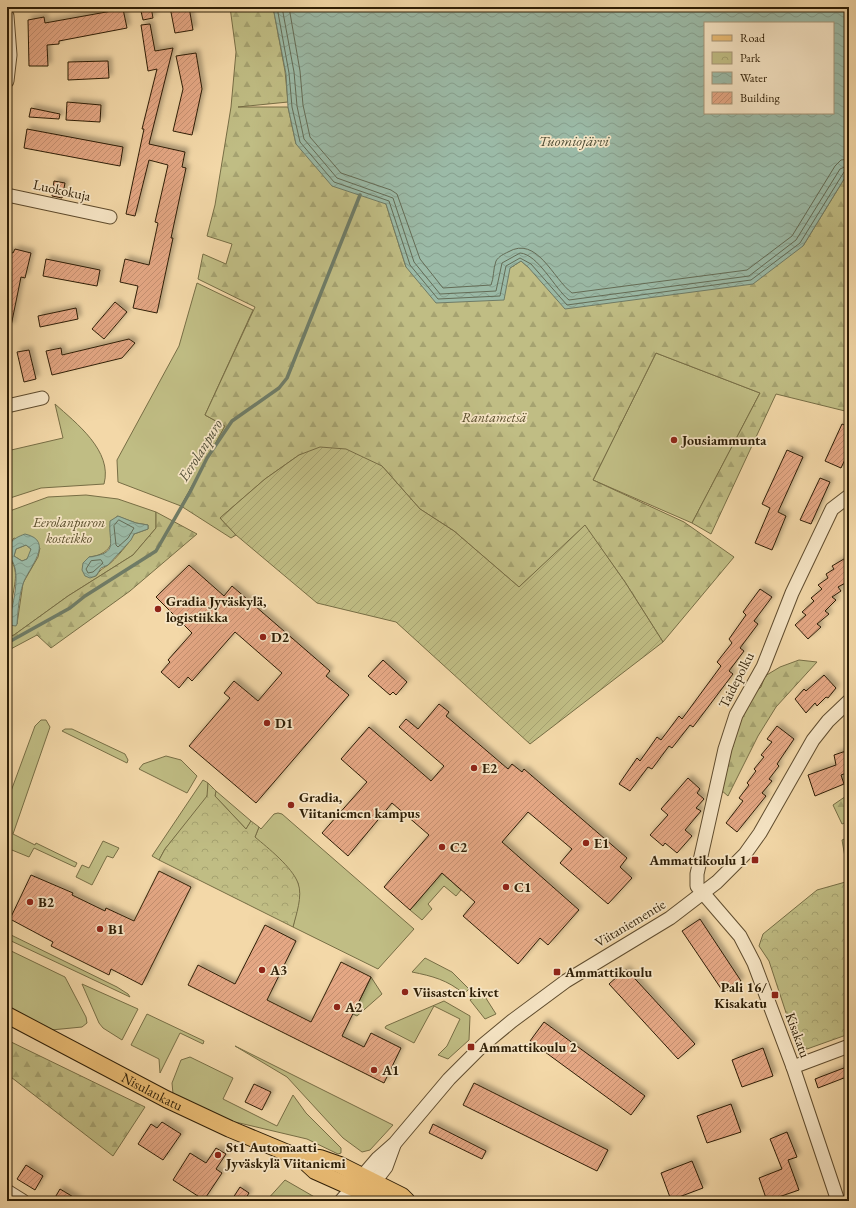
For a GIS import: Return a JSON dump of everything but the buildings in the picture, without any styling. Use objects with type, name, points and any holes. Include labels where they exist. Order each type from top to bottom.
[{"type":"main road","name":"Nisulankatu","points":[[7,1015],[166,1099],[230,1129],[302,1159],[320,1158],[382,1201]]},
{"type":"main road","name":"Nisulankatu","points":[[363,1188],[402,1196],[407,1201]]},
{"type":"street","points":[[7,16],[10,55],[7,81]]},
{"type":"street","name":"Luokokuja","points":[[7,195],[110,217]]},
{"type":"street","points":[[7,406],[42,398]]},
{"type":"street","name":"Taidepolku","points":[[704,894],[697,886],[697,874],[725,749],[736,715],[762,667],[792,594],[832,509],[849,496]]},
{"type":"street","name":"Viitaniementie","points":[[341,1201],[363,1188],[378,1158],[395,1143],[449,1079],[483,1045],[512,1021],[566,981],[670,918],[704,894],[745,854],[776,808],[813,740],[828,721],[849,701]]},
{"type":"street","name":"Kisakatu","points":[[704,894],[740,936],[754,962],[793,1067],[838,1201]]},
{"type":"street","points":[[793,1067],[849,1046]]},
{"type":"street","points":[[7,1191],[23,1201]]},
{"type":"green space","name":"Rantametsä","points":[[230,7],[273,7],[285,71],[288,102],[238,107],[288,107],[296,144],[386,204],[406,267],[510,268],[521,261],[528,267],[803,246],[849,171],[849,412],[776,394],[711,534],[692,523],[760,393],[656,353],[593,480],[684,522],[734,557],[663,642],[625,582],[585,526],[519,587],[454,531],[420,509],[382,466],[299,455],[265,479],[220,518],[236,535],[231,538],[181,506],[225,426],[205,415],[255,307],[198,279],[203,254],[226,264],[232,244],[207,236],[215,205],[231,107],[236,52]]},
{"type":"green space","points":[[197,283],[253,310],[205,415],[225,426],[181,506],[118,482],[117,460],[179,346]]},
{"type":"green space","name":"Jousiammunta","points":[[656,353],[760,393],[692,523],[593,480]]},
{"type":"green space","points":[[55,404],[82,429],[98,449],[103,460],[105,472],[104,484],[41,488],[7,499],[7,451],[63,438]]},
{"type":"green space","points":[[320,447],[346,449],[382,466],[420,509],[454,531],[519,587],[585,525],[625,582],[663,642],[530,744],[396,622],[317,603],[236,535],[220,518],[265,479],[299,455]]},
{"type":"green space","name":"Eerolanpuron kosteikko","points":[[86,495],[118,499],[156,512],[156,528],[133,555],[68,596],[14,635],[7,638],[7,559],[10,559],[15,570],[12,605],[17,624],[23,583],[38,557],[40,548],[14,538],[7,547],[7,512],[48,497]],"holes":[[[117,516],[136,523],[148,525],[148,529],[134,534],[111,563],[96,576],[89,557],[98,555],[108,549],[113,538]]]},
{"type":"green space","points":[[156,512],[197,534],[130,591],[51,648],[37,635],[7,651],[7,638],[14,635],[68,596],[133,555],[156,528]]},
{"type":"green space","points":[[26,545],[31,549],[30,554],[28,558],[22,561],[14,556],[16,549]]},
{"type":"green space","points":[[799,660],[817,662],[776,707],[758,736],[728,796],[721,790],[735,731],[753,694],[761,687],[765,676],[780,667]]},
{"type":"green space","points":[[41,720],[46,720],[50,727],[13,834],[35,845],[36,843],[77,863],[75,867],[34,848],[29,857],[7,848],[7,802],[35,726]]},
{"type":"green space","points":[[65,729],[72,729],[125,754],[128,760],[127,763],[62,731]]},
{"type":"green space","points":[[166,756],[181,760],[197,776],[187,793],[139,769],[143,764]]},
{"type":"green space","points":[[203,780],[208,783],[208,793],[206,799],[165,849],[159,860],[152,856]]},
{"type":"green space","points":[[208,783],[216,791],[215,796],[246,829],[251,821],[259,827],[255,837],[279,858],[295,877],[300,894],[293,927],[159,860],[165,849],[207,796]]},
{"type":"green space","points":[[216,791],[251,821],[246,829],[215,796]]},
{"type":"green space","points":[[849,794],[849,821],[842,824],[833,805]]},
{"type":"green space","points":[[274,814],[282,814],[414,929],[378,969],[293,927],[297,909],[298,883],[255,837],[259,827],[261,829]]},
{"type":"green space","points":[[849,837],[849,880],[842,840]]},
{"type":"green space","points":[[103,841],[119,848],[113,858],[107,856],[92,885],[76,877],[82,865],[89,868]]},
{"type":"green space","points":[[442,873],[461,890],[456,896],[444,886],[428,904],[432,909],[422,920],[410,910]]},
{"type":"green space","points":[[849,881],[849,1034],[807,1049],[801,1047],[795,1040],[769,961],[759,946],[763,934],[817,890]]},
{"type":"green space","points":[[7,933],[117,987],[130,997],[7,939]]},
{"type":"green space","points":[[7,949],[65,977],[86,1017],[87,1023],[82,1027],[51,1030],[7,1007]]},
{"type":"green space","points":[[425,958],[452,972],[469,989],[464,994],[452,985],[440,979],[412,972]]},
{"type":"green space","points":[[371,977],[382,994],[357,1016],[353,1014]]},
{"type":"green space","points":[[82,984],[138,1009],[122,1040],[103,1028],[99,1023]]},
{"type":"green space","points":[[482,992],[496,1014],[485,1019],[470,1000]]},
{"type":"green space","points":[[444,1001],[470,1016],[469,1040],[448,1059],[438,1055],[447,1046],[460,1019],[434,1006],[414,1043],[385,1028],[386,1026]]},
{"type":"green space","points":[[147,1014],[204,1041],[203,1044],[180,1033],[160,1073],[159,1059],[131,1045]]},
{"type":"green space","points":[[7,1040],[145,1107],[113,1156],[7,1074]]},
{"type":"green space","points":[[235,1046],[393,1125],[370,1150],[362,1152],[343,1138],[287,1077]]},
{"type":"green space","points":[[190,1057],[233,1078],[223,1099],[277,1126],[293,1095],[306,1113],[341,1148],[341,1153],[338,1154],[307,1139],[231,1121],[173,1094],[172,1083],[181,1060]]},
{"type":"green space","points":[[285,1180],[318,1199],[319,1201],[266,1201]]},
{"type":"water","name":"Tuomiojärvi","points":[[273,7],[849,7],[849,171],[803,246],[753,284],[565,309],[521,261],[510,268],[504,300],[436,303],[406,267],[386,204],[332,186],[296,144],[288,107],[286,74]]},
{"type":"water","points":[[118,516],[136,523],[148,525],[148,529],[134,534],[131,540],[108,565],[101,568],[96,576],[90,578],[85,576],[82,570],[83,563],[89,557],[105,553],[109,550],[111,541],[110,521]]},
{"type":"water","points":[[25,534],[34,538],[38,543],[38,556],[23,584],[17,624],[16,626],[8,625],[14,600],[16,573],[11,559],[7,559],[7,554],[9,546],[13,540]],"holes":[[[26,545],[31,549],[27,559],[22,561],[14,556],[16,549]]]},
{"type":"waterway","name":"Eerolanpuro","points":[[7,643],[70,608],[85,596],[156,551],[190,492],[207,458],[232,421],[279,388],[287,378],[360,195]]},
{"type":"place","name":"Jousiammunta","points":[[674,440]]},
{"type":"place","name":"Gradia Jyväskylä, logistiikka","points":[[158,609]]},
{"type":"place","name":"D2","points":[[263,637]]},
{"type":"place","name":"D1","points":[[267,723]]},
{"type":"place","name":"E2","points":[[474,768]]},
{"type":"place","name":"Gradia, Viitaniemen kampus","points":[[291,805]]},
{"type":"place","name":"E1","points":[[586,843]]},
{"type":"place","name":"C2","points":[[442,847]]},
{"type":"place","name":"Ammattikoulu 1","points":[[755,860]]},
{"type":"place","name":"C1","points":[[506,887]]},
{"type":"place","name":"B2","points":[[30,902]]},
{"type":"place","name":"B1","points":[[100,929]]},
{"type":"place","name":"A3","points":[[262,970]]},
{"type":"place","name":"Ammattikoulu","points":[[557,972]]},
{"type":"place","name":"Viisasten kivet","points":[[405,992]]},
{"type":"place","name":"Pali 16/ Kisakatu","points":[[775,995]]},
{"type":"place","name":"A2","points":[[337,1007]]},
{"type":"place","name":"Ammattikoulu 2","points":[[471,1047]]},
{"type":"place","name":"A1","points":[[374,1070]]},
{"type":"place","name":"St1 Automaatti Jyväskylä Viitaniemi","points":[[218,1155]]}]
